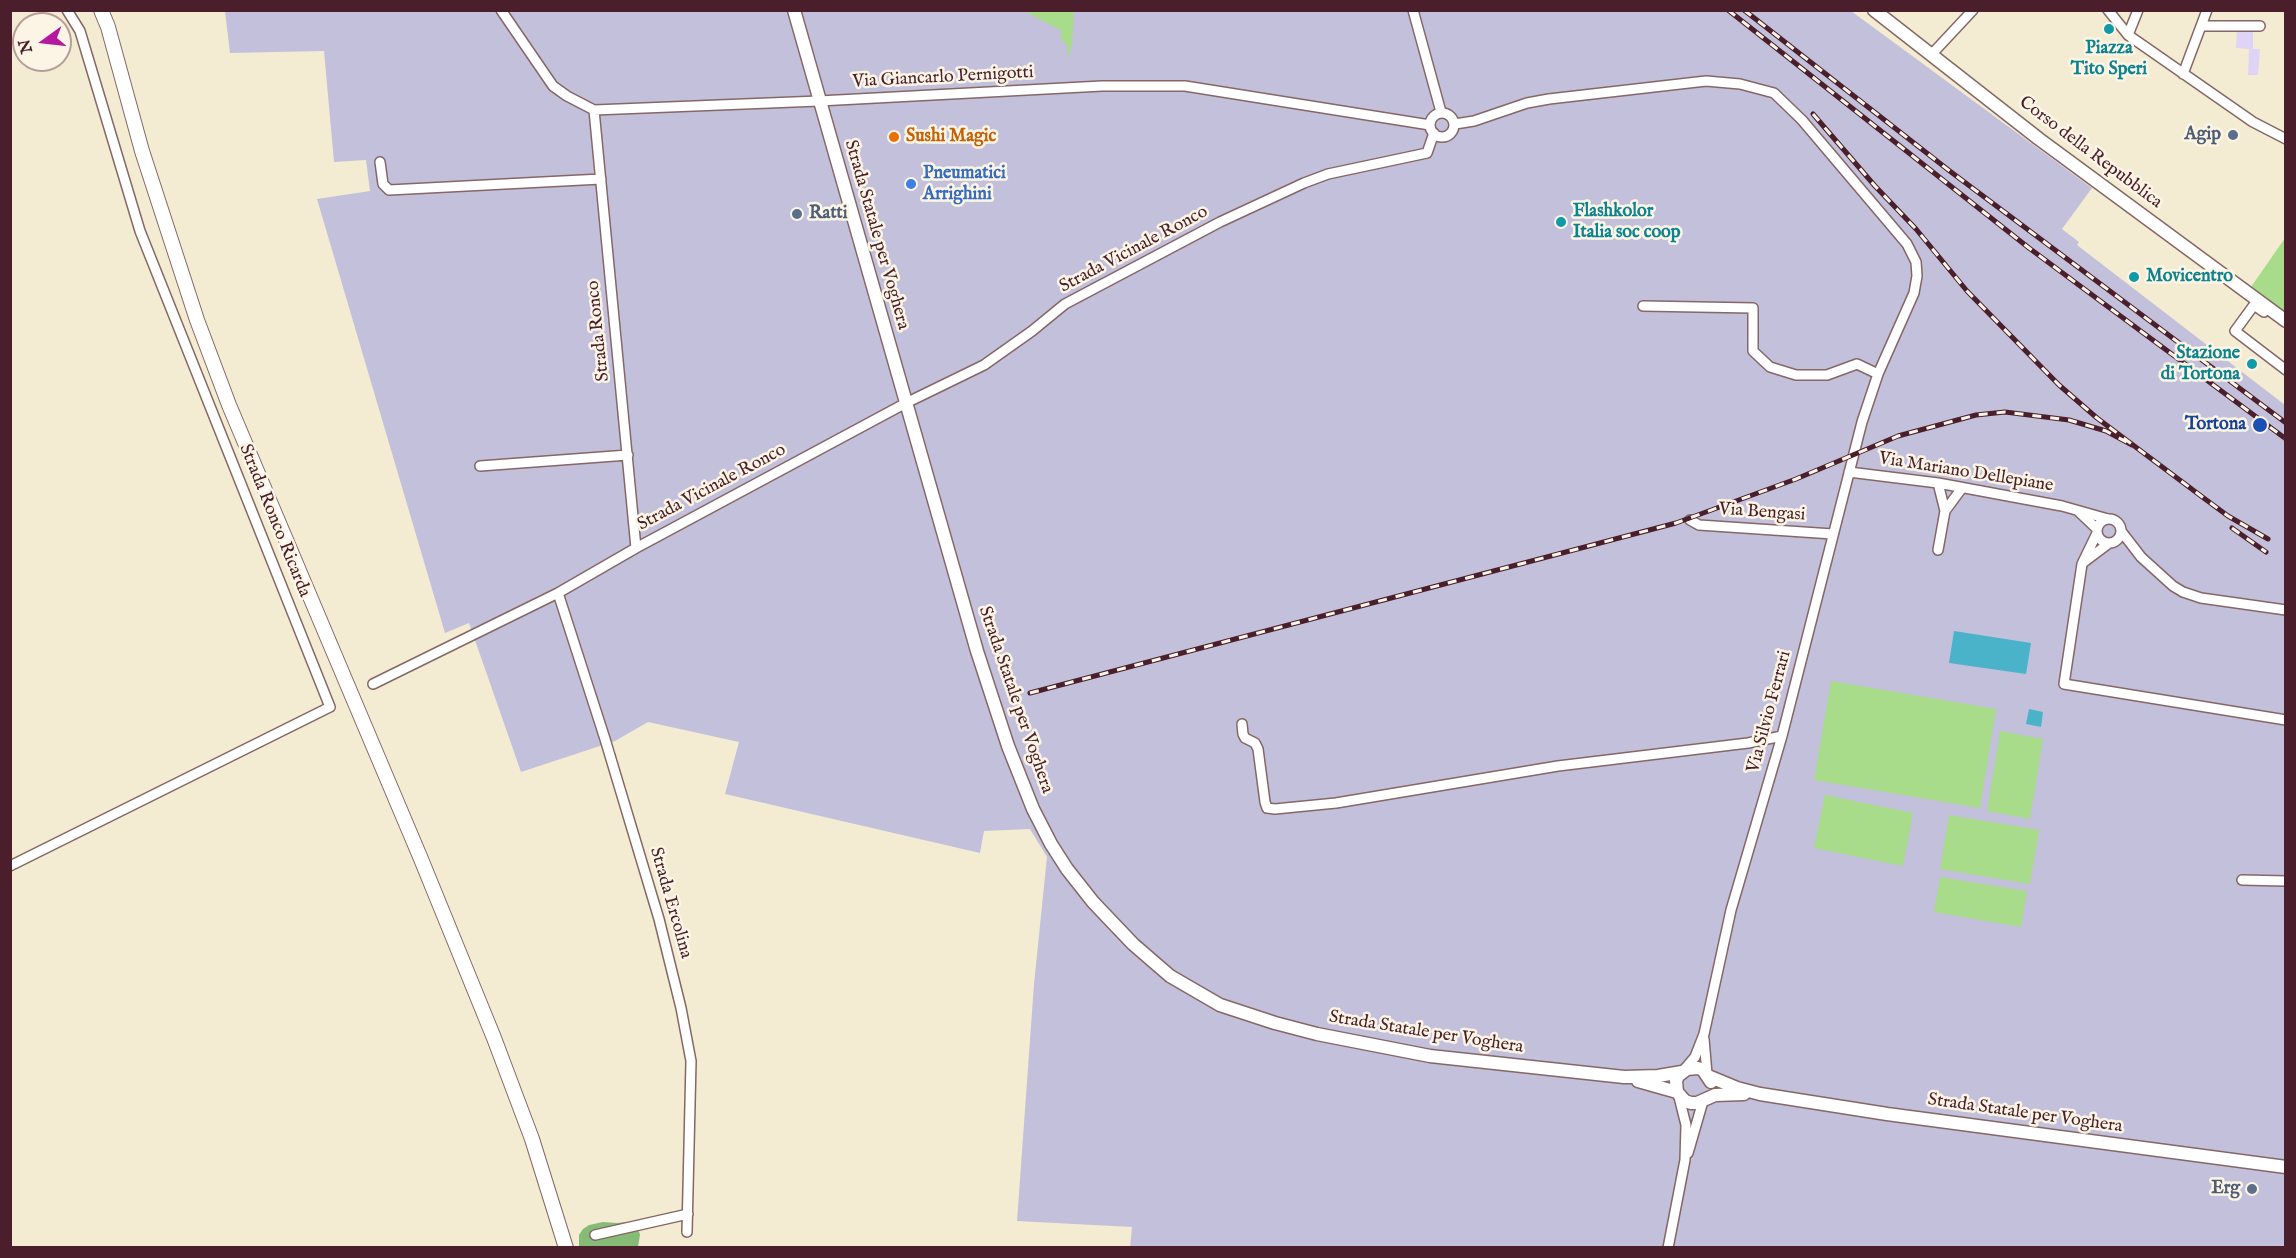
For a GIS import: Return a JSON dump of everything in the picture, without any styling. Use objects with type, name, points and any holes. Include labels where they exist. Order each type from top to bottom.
[{"type":"main road","points":[[101,10],[108,27],[142,152],[197,320],[234,416],[494,1038],[532,1138],[566,1248]]},
{"type":"main road","points":[[108,10],[108,27]]},
{"type":"main road","name":"Strada Statale per Voghera","points":[[794,10],[977,651],[1020,780],[1034,812],[1067,869],[1093,902],[1133,944],[1170,976],[1220,1005],[1246,1015],[1296,1029],[1430,1056],[1624,1077],[1658,1076],[1698,1068],[1737,1088],[1760,1094],[1887,1114],[2286,1167]]},
{"type":"main road","name":"Corso della Repubblica","points":[[1883,13],[1932,55],[2039,138],[2286,321]]},
{"type":"main road","points":[[1678,1094],[1676,1081],[1683,1071]]},
{"type":"main road","points":[[1705,1099],[1712,1085],[1708,1075]]},
{"type":"main road","name":"Strada Statale per Voghera","points":[[1624,1077],[1678,1094],[1691,1103],[1723,1094],[1760,1094]]},
{"type":"street","name":"Strada Ronco Ricarda","points":[[10,866],[330,707],[140,231],[80,31],[67,10]]},
{"type":"street","name":"Via Giancarlo Pernigotti","points":[[501,10],[553,86],[594,110],[1102,86],[1185,86],[1432,129]]},
{"type":"street","points":[[1413,10],[1441,112]]},
{"type":"street","points":[[1932,55],[1973,10]]},
{"type":"street","points":[[2108,10],[2128,35],[2253,122],[2286,139]]},
{"type":"street","points":[[2128,35],[2138,10]]},
{"type":"street","points":[[2183,74],[2207,10]]},
{"type":"street","points":[[2201,26],[2260,26]]},
{"type":"street","name":"Via Silvio Ferrari","points":[[1455,124],[1474,121],[1527,103],[1549,99],[1695,82],[1740,84],[1774,93],[1802,120],[1907,244],[1916,262],[1917,276],[1914,293],[1869,399],[1782,736],[1731,910],[1704,1034],[1695,1057],[1683,1071]]},
{"type":"street","name":"Strada Ronco","points":[[594,110],[636,548]]},
{"type":"street","points":[[1441,112],[1450,115],[1455,124],[1454,130],[1446,137],[1440,137],[1432,129],[1434,115],[1441,112]]},
{"type":"street","name":"Strada Vicinale Ronco","points":[[636,548],[906,403],[984,365],[1032,332],[1065,304],[1220,222],[1328,174],[1427,153],[1432,129]]},
{"type":"street","points":[[380,162],[383,184],[389,190],[600,179]]},
{"type":"street","points":[[2286,328],[2254,305],[2235,331],[2286,370]]},
{"type":"street","points":[[1643,306],[1753,308],[1753,351],[1770,367],[1796,375],[1827,375],[1857,364],[1878,374]]},
{"type":"street","points":[[480,466],[628,455]]},
{"type":"street","name":"Via Mariano Dellepiane","points":[[1850,472],[1938,483],[2076,509],[2116,521],[2141,557],[2173,586],[2191,595],[2286,610]]},
{"type":"street","points":[[1938,483],[1945,511],[1938,550]]},
{"type":"street","points":[[1945,511],[1962,488]]},
{"type":"street","name":"Via Mariano Dellepiane","points":[[2076,509],[2097,531],[2101,541],[2112,543],[2141,557]]},
{"type":"street","points":[[2108,519],[2100,522],[2082,564],[2064,684],[2286,720]]},
{"type":"street","name":"Via Bengasi","points":[[1690,520],[1699,525],[1833,534]]},
{"type":"street","points":[[2082,564],[2112,543],[2121,531]]},
{"type":"street","points":[[373,684],[558,593],[636,548]]},
{"type":"street","name":"Strada Ercolina","points":[[558,593],[659,919],[681,1008],[691,1060],[687,1232]]},
{"type":"street","points":[[1242,724],[1245,738],[1255,743],[1258,749],[1267,808],[1275,809],[1336,803],[1557,766],[1748,743],[1782,736]]},
{"type":"street","points":[[2242,879],[2286,881]]},
{"type":"street","name":"Via Silvio Ferrari","points":[[1704,1034],[1708,1075]]},
{"type":"street","points":[[1668,1248],[1685,1160],[1686,1125],[1678,1094]]},
{"type":"street","points":[[1685,1160],[1705,1099]]},
{"type":"street","points":[[595,1235],[688,1214]]},
{"type":"shaded area","points":[[225,11],[1851,11],[2092,188],[2062,229],[2079,242],[2077,245],[2285,405],[2285,1247],[1130,1248],[1132,1227],[1017,1221],[1034,984],[1047,857],[1030,829],[984,831],[980,853],[725,794],[739,742],[648,722],[615,741],[521,772],[469,623],[445,633],[317,199],[370,191],[366,160],[334,162],[324,51],[230,53]]},
{"type":"shaded area","points":[[2237,29],[2253,29],[2253,49],[2260,49],[2258,75],[2248,75],[2249,49],[2236,48]]},
{"type":"green space","points":[[1024,11],[1074,11],[1072,45],[1068,58],[1067,45],[1060,37],[1062,31]]},
{"type":"green space","points":[[2285,238],[2285,312],[2251,287]]},
{"type":"green space","points":[[1831,681],[1996,709],[1980,808],[1814,780]]},
{"type":"green space","points":[[2000,731],[2043,739],[2030,819],[1987,811]]},
{"type":"green space","points":[[1825,795],[1913,813],[1903,866],[1814,848]]},
{"type":"green space","points":[[1949,815],[2039,830],[2030,884],[1940,869]]},
{"type":"green space","points":[[1940,877],[2027,891],[2021,927],[1934,912]]},
{"type":"green space","points":[[636,1221],[640,1235],[638,1247],[579,1247],[579,1235],[589,1225],[603,1222]]},
{"type":"water","points":[[1954,631],[2031,643],[2026,674],[1949,663]]},
{"type":"water","points":[[2029,709],[2043,712],[2041,727],[2026,724]]},
{"type":"railway","points":[[1728,10],[2029,248],[2286,439]]},
{"type":"railway","points":[[1744,10],[1951,172],[2286,423]]},
{"type":"railway","points":[[1813,114],[1875,186],[1916,229],[1967,291],[2059,385],[2097,418],[2228,516],[2268,539]]},
{"type":"railway","points":[[1030,693],[1676,523],[1796,479],[1898,436],[1976,415],[2005,412],[2069,420],[2106,431],[2132,445]]},
{"type":"railway","points":[[2232,528],[2266,552]]},
{"type":"place","name":"Piazza Tito Speri","points":[[2109,29]]},
{"type":"place","name":"Agip","points":[[2233,135]]},
{"type":"place","name":"Sushi Magic","points":[[894,137]]},
{"type":"place","name":"Pneumatici Arrighini","points":[[911,184]]},
{"type":"place","name":"Ratti","points":[[797,214]]},
{"type":"place","name":"Flashkolor Italia soc coop","points":[[1561,222]]},
{"type":"place","name":"Movicentro","points":[[2134,277]]},
{"type":"place","name":"Stazione di Tortona","points":[[2252,364]]},
{"type":"place","name":"Tortona","points":[[2260,425]]},
{"type":"place","name":"Erg","points":[[2252,1189]]}]
